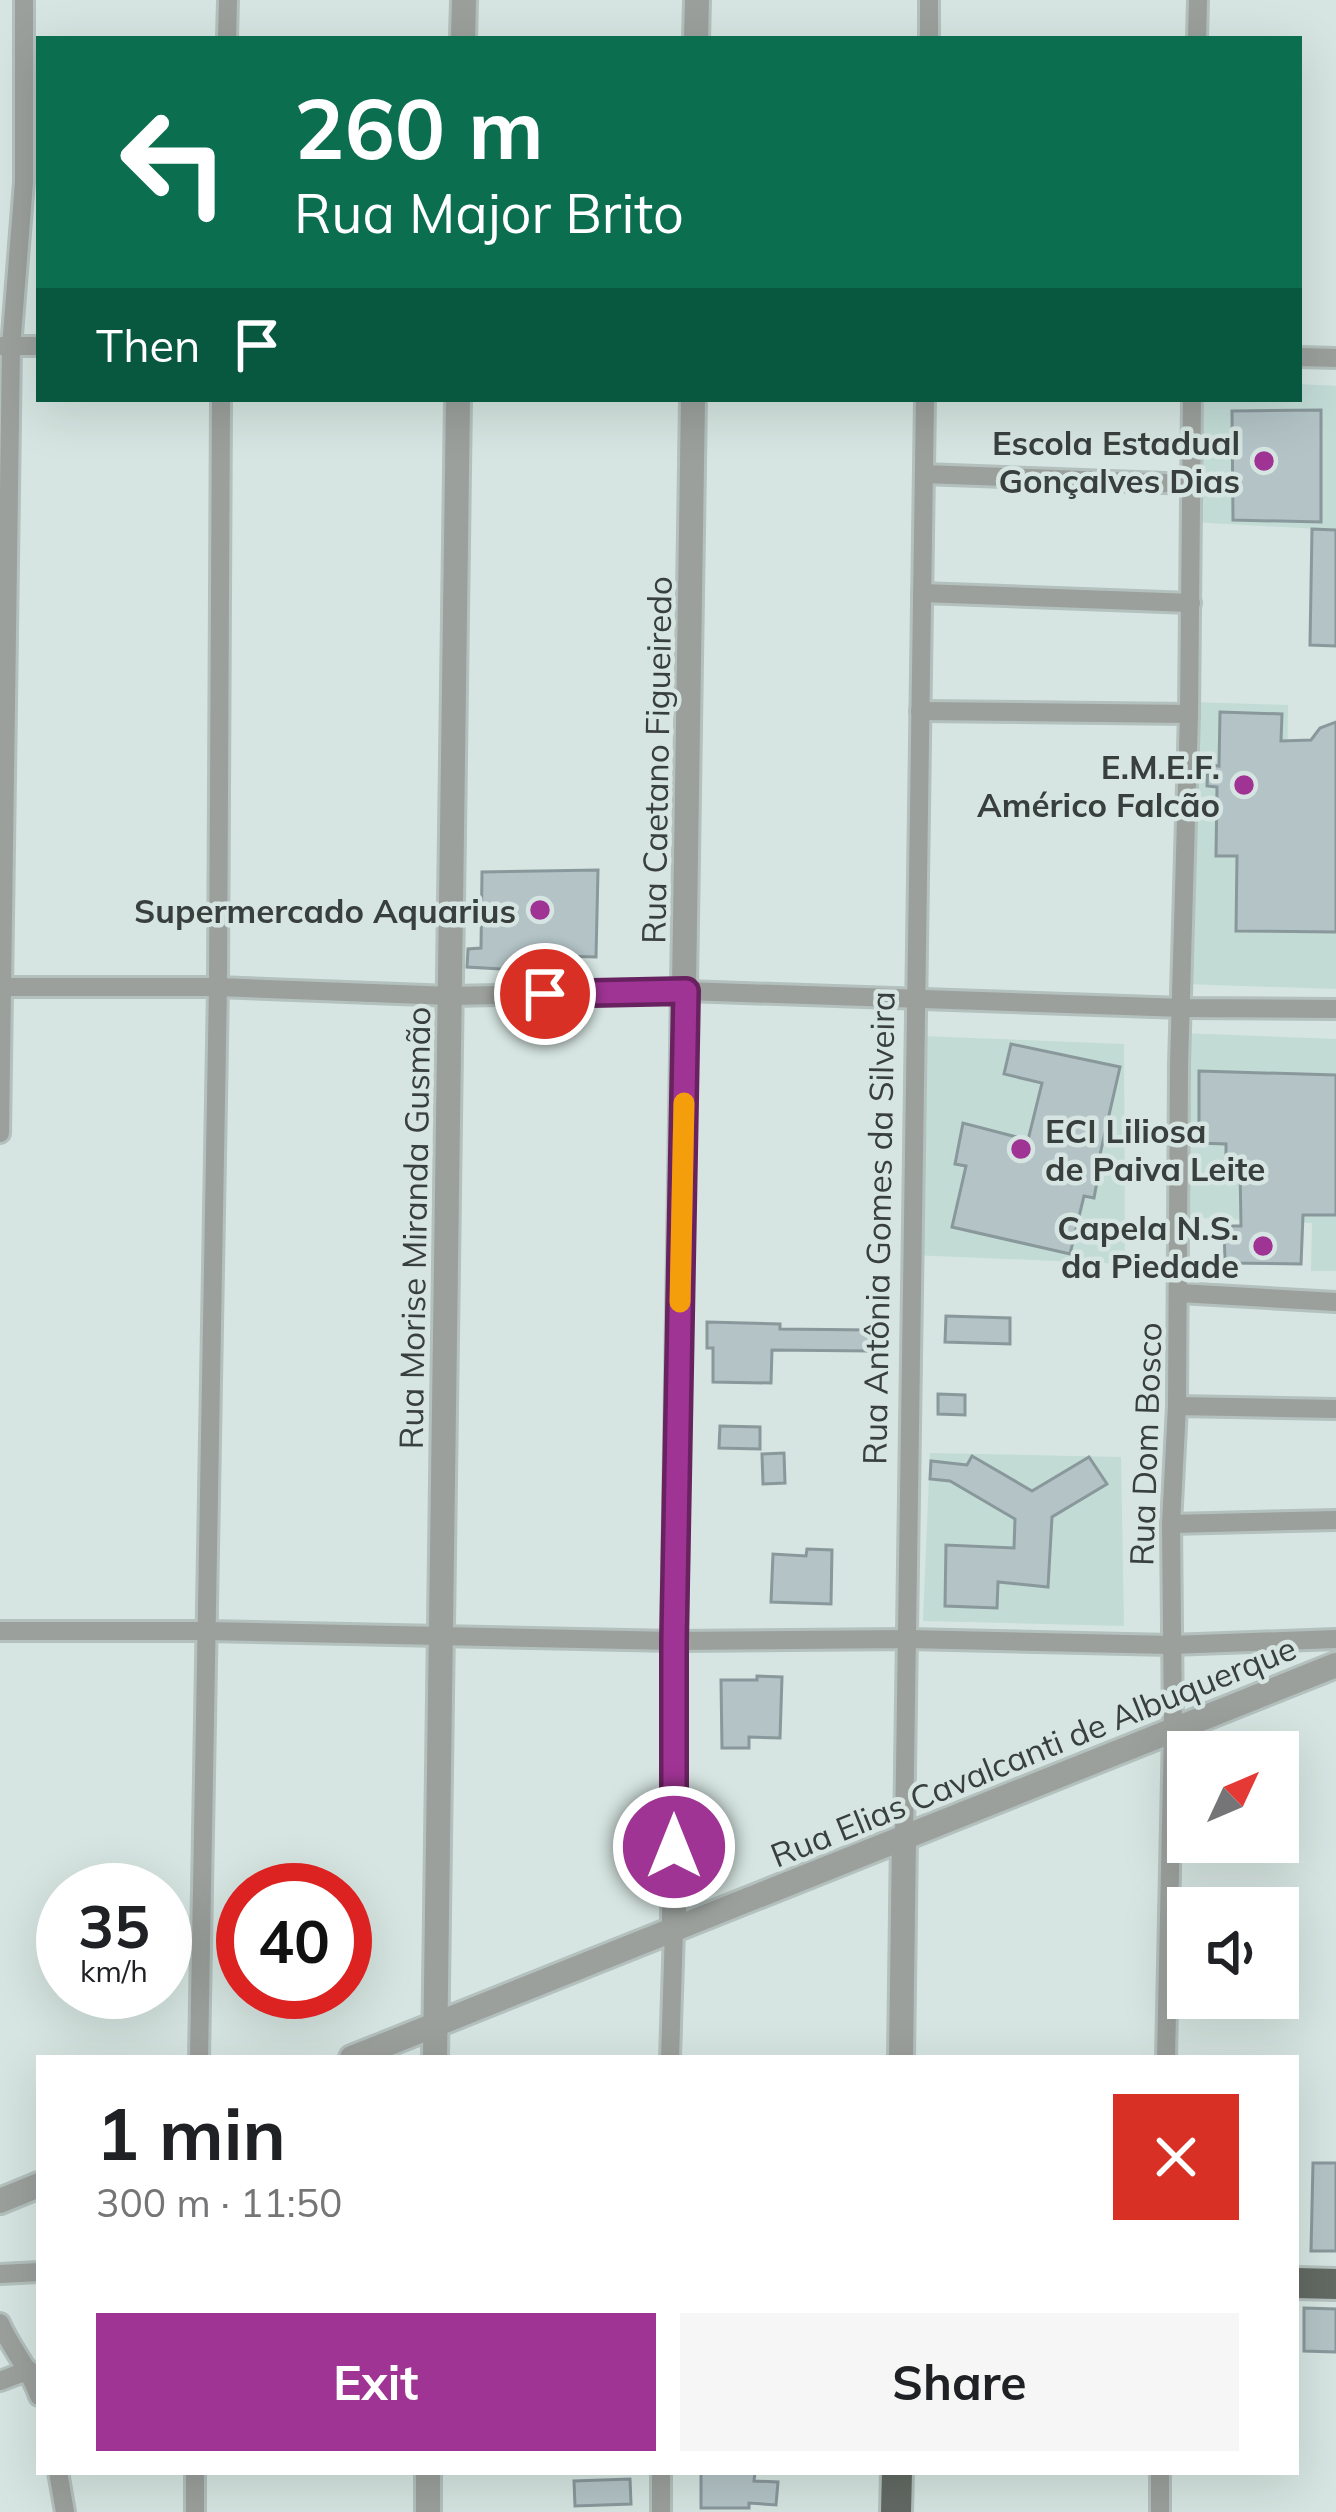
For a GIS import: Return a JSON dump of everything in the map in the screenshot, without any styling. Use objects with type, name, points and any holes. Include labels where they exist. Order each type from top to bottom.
[{"type":"main road","points":[[1299,2283],[1336,2284]]},
{"type":"main road","points":[[896,2512],[897,2475]]},
{"type":"street","points":[[0,1133],[6,346],[24,182],[24,0]]},
{"type":"street","points":[[227,36],[228,0]]},
{"type":"street","points":[[463,36],[464,0]]},
{"type":"street","points":[[696,36],[697,0]]},
{"type":"street","points":[[929,0],[929,36]]},
{"type":"street","points":[[1197,36],[1198,0]]},
{"type":"street","points":[[1302,357],[1336,358]]},
{"type":"street","points":[[200,2055],[218,987],[221,402]]},
{"type":"street","name":"Rua Morise Miranda Gusmão","points":[[435,2055],[458,402]]},
{"type":"street","name":"Rua Caetano Figueiredo","points":[[670,2055],[694,402]]},
{"type":"street","name":"Rua Antônia Gomes da Silveira","points":[[901,2055],[925,402]]},
{"type":"street","name":"Rua Dom Bosco","points":[[1166,2055],[1192,402]]},
{"type":"street","points":[[924,474],[1191,484]]},
{"type":"street","points":[[922,593],[1191,603]]},
{"type":"street","points":[[920,711],[1189,714]]},
{"type":"street","points":[[2,987],[218,987],[451,996],[686,991],[1336,1009]]},
{"type":"street","points":[[1179,1294],[1336,1302]]},
{"type":"street","points":[[1177,1406],[1336,1409]]},
{"type":"street","points":[[1171,1524],[1336,1520]]},
{"type":"street","points":[[0,1631],[1171,1645],[1336,1639]]},
{"type":"street","name":"Rua Elias Cavalcanti de Albuquerque","points":[[359,2055],[1336,1665]]},
{"type":"street","points":[[0,2200],[36,2186]]},
{"type":"street","points":[[0,2274],[36,2272]]},
{"type":"street","points":[[0,2323],[36,2389]]},
{"type":"street","points":[[0,2381],[28,2370]]},
{"type":"street","points":[[59,2475],[65,2512]]},
{"type":"street","points":[[195,2475],[195,2512]]},
{"type":"street","points":[[428,2475],[428,2512]]},
{"type":"street","points":[[661,2512],[662,2475]]},
{"type":"street","points":[[1160,2475],[1160,2512]]},
{"type":"shaded area","name":"Escola Estadual Gonçalves Dias","points":[[1302,384],[1336,386],[1336,530],[1191,522],[1193,402],[1302,402]]},
{"type":"shaded area","points":[[1189,702],[1288,705],[1286,863],[1336,863],[1336,989],[1183,984]]},
{"type":"shaded area","points":[[1181,1033],[1336,1039],[1336,1271],[1311,1271],[1312,1223],[1178,1217]]},
{"type":"shaded area","name":"ECI Liliosa de Paiva Leite","points":[[921,1036],[1124,1044],[1125,1264],[913,1255]]},
{"type":"shaded area","points":[[930,1453],[1121,1457],[1124,1626],[923,1621]]},
{"type":"building","points":[[1321,410],[1321,522],[1233,520],[1232,411]]},
{"type":"building","points":[[1312,529],[1336,530],[1336,646],[1310,645]]},
{"type":"building","points":[[1220,712],[1282,714],[1281,741],[1311,740],[1320,728],[1336,722],[1336,932],[1236,931],[1237,856],[1216,856],[1217,787],[1207,786],[1208,765],[1219,766]]},
{"type":"building","name":"Supermercado Aquarius","points":[[598,870],[596,957],[517,955],[518,970],[467,967],[468,949],[481,948],[482,872]]},
{"type":"building","points":[[1011,1044],[1120,1067],[1094,1198],[1084,1196],[1070,1254],[952,1227],[966,1166],[955,1164],[963,1123],[1028,1140],[1042,1083],[1004,1074]]},
{"type":"building","points":[[1199,1071],[1336,1075],[1336,1215],[1303,1215],[1301,1264],[1225,1263],[1224,1226],[1241,1226],[1240,1168],[1226,1167],[1226,1144],[1199,1143]]},
{"type":"building","points":[[946,1316],[1010,1318],[1010,1344],[945,1342]]},
{"type":"building","points":[[707,1322],[871,1330],[870,1351],[772,1350],[771,1383],[713,1382]]},
{"type":"building","points":[[938,1394],[965,1395],[965,1415],[938,1414]]},
{"type":"building","points":[[720,1426],[760,1427],[760,1449],[719,1448]]},
{"type":"building","points":[[784,1453],[785,1483],[763,1484],[762,1454]]},
{"type":"building","points":[[972,1456],[1032,1491],[1089,1457],[1107,1484],[1052,1517],[1048,1587],[998,1582],[997,1608],[945,1606],[946,1545],[1014,1548],[1015,1519],[950,1481],[930,1479],[931,1461],[967,1465]]},
{"type":"building","points":[[807,1549],[832,1550],[831,1604],[771,1602],[773,1554],[806,1556]]},
{"type":"building","points":[[757,1676],[782,1677],[780,1738],[749,1737],[749,1748],[722,1748],[721,1680],[757,1680]]},
{"type":"building","points":[[1313,2163],[1336,2163],[1336,2251],[1311,2251]]},
{"type":"building","points":[[1304,2308],[1336,2309],[1336,2352],[1304,2351]]},
{"type":"building","points":[[701,2475],[755,2475],[754,2481],[778,2482],[776,2505],[701,2508]]},
{"type":"building","points":[[630,2479],[631,2504],[575,2506],[574,2481]]},
{"type":"slow traffic","points":[[680,1302],[684,1103]]},
{"type":"place","name":"Escola Estadual Gonçalves Dias","points":[[1264,461]]},
{"type":"place","name":"E.M.E.F. Américo Falcão","points":[[1244,785]]},
{"type":"place","name":"Supermercado Aquarius","points":[[540,910]]},
{"type":"place","name":"ECI Liliosa de Paiva Leite","points":[[1021,1149]]},
{"type":"place","name":"Capela N.S. da Piedade","points":[[1263,1246]]},
{"type":"route","points":[[545,994],[686,991],[674,1847]]}]
